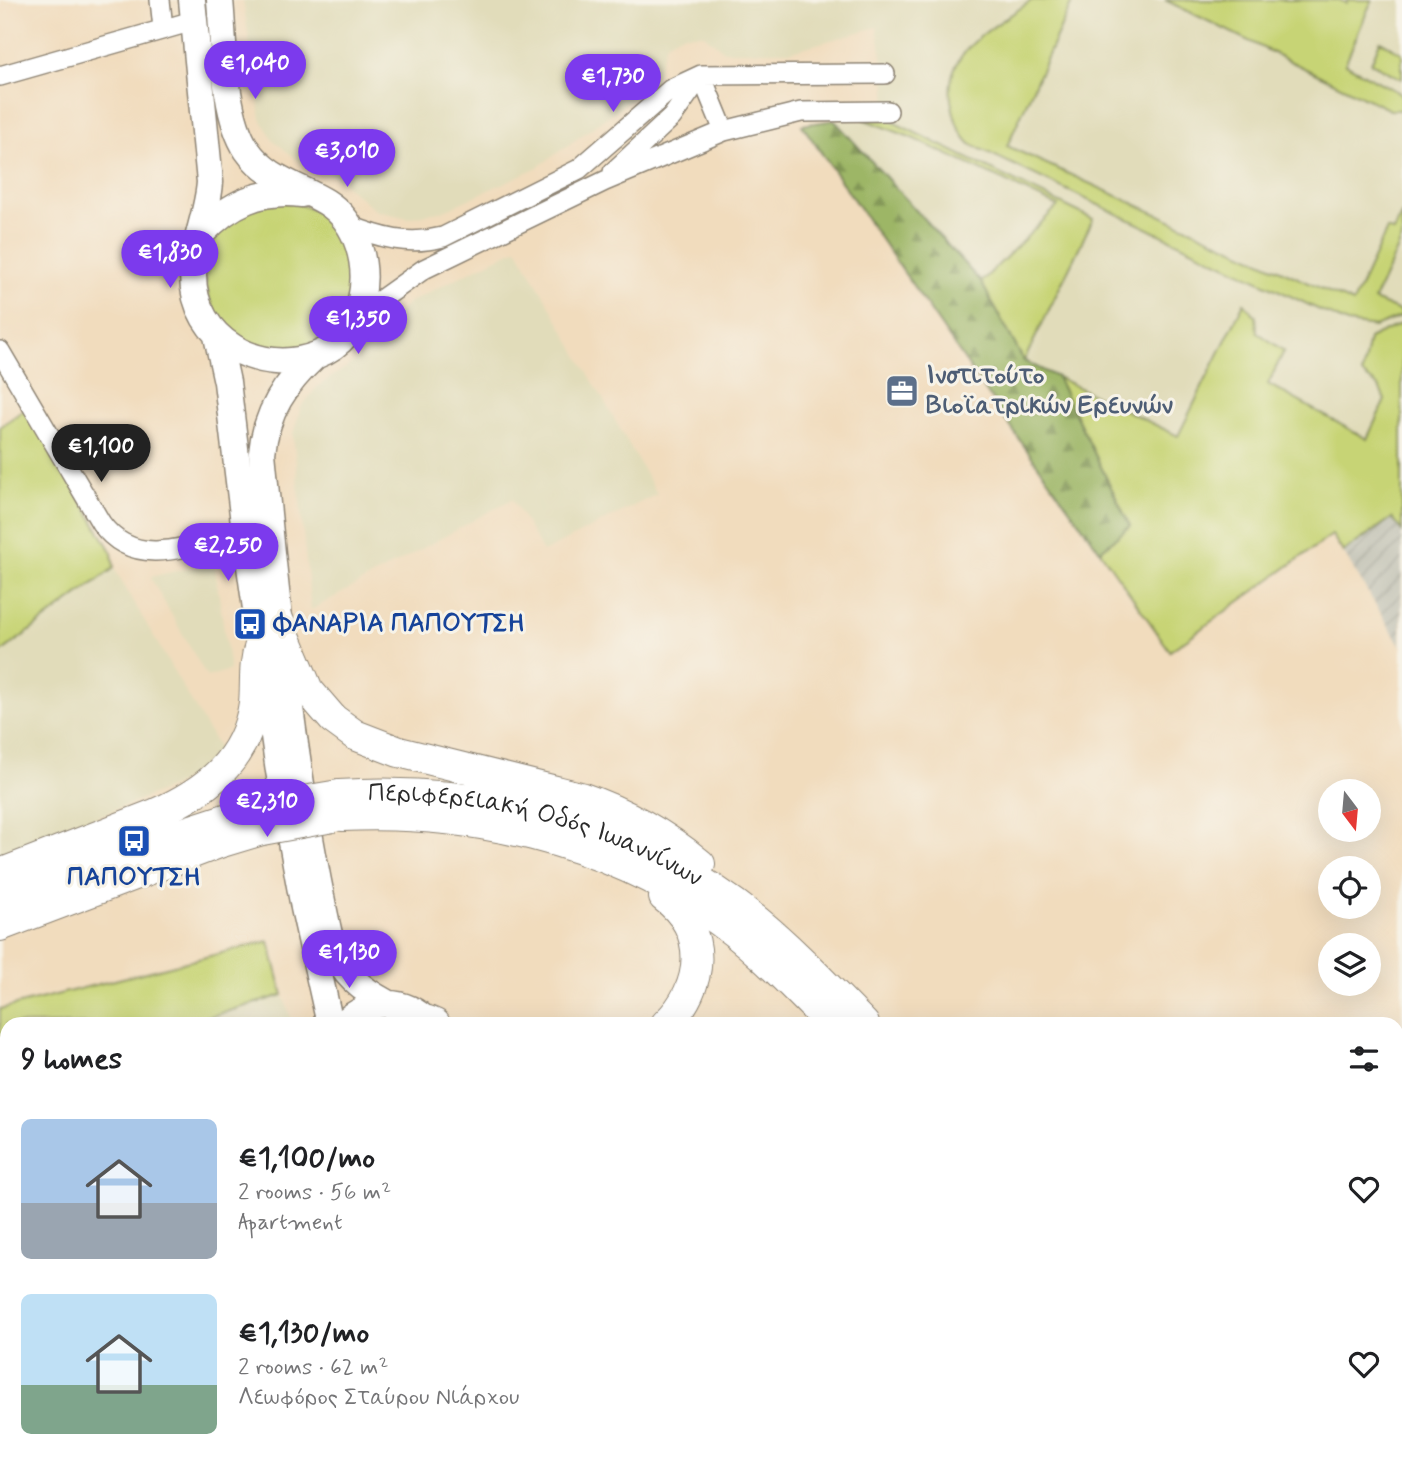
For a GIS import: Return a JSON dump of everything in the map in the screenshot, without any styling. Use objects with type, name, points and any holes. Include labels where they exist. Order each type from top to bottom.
[{"type":"highway","points":[[277,617],[308,690],[333,719],[355,735],[399,752],[580,797],[608,807],[680,847],[727,886],[754,918]]},
{"type":"highway","points":[[0,874],[178,804],[217,778],[239,749],[248,727],[254,699],[256,657],[260,645]]},
{"type":"highway","name":"Περιφερειακή Οδός Ιωαννίνων","points":[[0,902],[170,837],[341,806],[381,793],[452,796],[499,802],[558,817],[639,847],[685,873],[754,918],[857,1017]]},
{"type":"highway","name":"Περιφερειακή Οδός Ιωαννίνων","points":[[341,806],[496,827],[566,845],[635,871],[693,902],[731,930],[824,1017]]},
{"type":"highway","name":"Περιφερειακή Οδός Ιωαννίνων","points":[[0,926],[219,843],[259,820]]},
{"type":"highway","points":[[635,871],[677,906],[688,921],[695,939],[698,963],[693,984],[683,1006],[673,1017]]},
{"type":"main road","points":[[220,0],[232,106],[242,142],[271,174],[328,204],[348,225],[363,259],[363,292],[358,316],[341,340],[315,356],[281,394],[269,416],[262,453],[277,617],[300,772],[332,948],[339,963],[353,981],[385,1002],[401,1005],[421,1017]]},
{"type":"main road","points":[[192,10],[209,156],[209,195],[193,264],[194,287],[203,317],[217,336],[235,351],[254,358],[275,362],[315,356]]},
{"type":"main road","points":[[202,233],[216,217],[248,198],[267,192],[311,195]]},
{"type":"main road","points":[[217,336],[227,382],[260,645],[292,844],[329,1017]]},
{"type":"main road","points":[[352,1017],[363,1009],[385,1002]]},
{"type":"street","points":[[160,0],[163,28]]},
{"type":"street","points":[[0,76],[163,28],[192,10]]},
{"type":"street","points":[[348,225],[400,242],[421,243],[443,237],[579,169],[671,89],[701,75],[885,74]]},
{"type":"street","points":[[701,75],[724,131]]},
{"type":"street","points":[[605,181],[672,117],[701,75]]},
{"type":"street","points":[[358,316],[424,269],[605,181],[724,131],[801,112],[888,111]]},
{"type":"street","points":[[0,351],[101,523],[117,543],[133,550],[153,552],[244,531]]},
{"type":"shaded area","points":[[243,0],[1402,0],[1402,485],[1170,651],[1019,439],[802,125],[834,120],[888,120],[885,74],[877,27],[792,51],[724,51],[704,34],[682,34],[666,43],[655,82],[538,167],[443,211],[408,218],[377,211],[334,176],[301,163],[273,140],[261,119]]},
{"type":"shaded area","points":[[517,248],[657,494],[543,552],[512,499],[311,610],[293,434],[301,407],[317,387],[354,362],[408,303]]},
{"type":"shaded area","points":[[1392,518],[1402,531],[1401,646],[1343,552]]},
{"type":"shaded area","points":[[214,562],[230,670],[207,677],[150,577]]},
{"type":"shaded area","points":[[114,568],[223,756],[174,786],[0,856],[0,653]]},
{"type":"shaded area","points":[[283,995],[291,1017],[208,1017]]},
{"type":"green space","points":[[1032,0],[1073,0],[1007,146],[1353,303],[1387,229],[1394,232],[1402,213],[1402,239],[1374,300],[1402,312],[1402,316],[1375,327],[1347,323],[970,144],[958,126],[952,105],[950,86],[954,69],[974,42]]},
{"type":"green space","points":[[1165,0],[1339,0],[1346,3],[1348,0],[1372,0],[1345,64],[1402,94],[1402,110],[1390,110]]},
{"type":"green space","points":[[1380,41],[1402,53],[1402,79],[1371,63]]},
{"type":"green space","points":[[863,119],[889,120],[1093,219],[1024,361],[981,282],[1058,206],[910,137]]},
{"type":"green space","points":[[834,120],[981,282],[1024,361],[1057,377],[1130,526],[1100,551],[1019,439],[802,125]]},
{"type":"green space","points":[[280,202],[308,208],[332,224],[348,248],[354,276],[348,304],[332,328],[308,344],[280,350],[252,344],[228,328],[212,304],[206,276],[212,248],[228,224],[252,208]]},
{"type":"green space","points":[[1244,303],[1256,316],[1257,332],[1284,351],[1268,384],[1367,439],[1385,400],[1379,387],[1362,374],[1369,339],[1402,323],[1402,531],[1392,518],[1343,552],[1332,535],[1170,651],[1100,551],[1130,526],[1057,377],[1178,436]]},
{"type":"green space","points":[[28,407],[112,553],[114,568],[0,653],[0,427]]},
{"type":"green space","points":[[269,941],[283,995],[208,1017],[0,1017],[0,1009]]},
{"type":"place","name":"Ινστιτούτο Βιοϊατρικών Ερευνών","points":[[902,391]]},
{"type":"place","name":"ΦΑΝΑΡΙΑ ΠΑΠΟΥΤΣΗ","points":[[250,624]]},
{"type":"place","name":"ΠΑΠΟΥΤΣΗ","points":[[134,841]]}]
